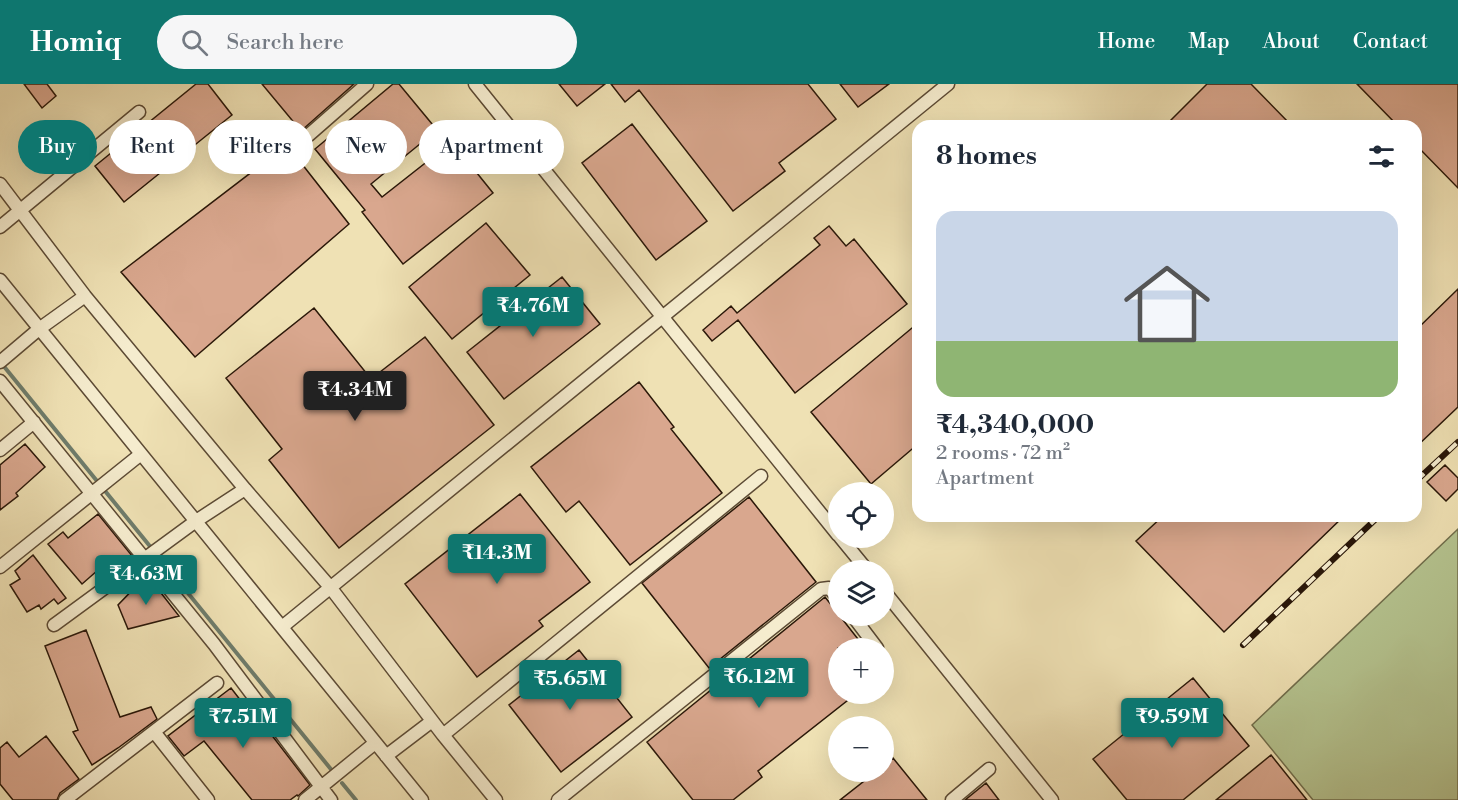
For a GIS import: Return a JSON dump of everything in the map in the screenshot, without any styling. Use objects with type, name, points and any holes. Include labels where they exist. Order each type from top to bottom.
[{"type":"street","points":[[313,131],[367,84]]},
{"type":"street","points":[[475,84],[828,522]]},
{"type":"street","points":[[282,627],[948,84]]},
{"type":"street","points":[[0,227],[139,112]]},
{"type":"street","points":[[0,184],[85,296],[245,489],[330,587],[432,721],[496,800]]},
{"type":"street","points":[[0,280],[422,800]]},
{"type":"street","points":[[3,360],[39,329],[85,296]]},
{"type":"street","points":[[0,381],[34,422],[99,488],[152,554],[220,652],[331,800]]},
{"type":"street","points":[[0,450],[34,422]]},
{"type":"street","points":[[0,567],[141,454]]},
{"type":"street","points":[[443,735],[761,476]]},
{"type":"street","points":[[54,625],[196,521],[245,489]]},
{"type":"street","points":[[849,548],[859,560]]},
{"type":"street","points":[[564,798],[821,589],[828,588]]},
{"type":"street","points":[[894,603],[1052,800]]},
{"type":"street","points":[[861,626],[870,638]]},
{"type":"street","points":[[65,800],[217,683]]},
{"type":"street","points":[[387,756],[432,721]]},
{"type":"street","points":[[154,733],[208,800]]},
{"type":"street","points":[[305,800],[375,743]]},
{"type":"street","points":[[952,800],[989,769]]},
{"type":"green space","points":[[1458,529],[1458,800],[1313,800],[1252,725]]},
{"type":"building","points":[[24,84],[47,84],[56,96],[42,108]]},
{"type":"building","points":[[196,84],[208,84],[232,115],[226,120],[208,120],[208,134],[196,144],[196,120],[152,120]]},
{"type":"building","points":[[262,84],[354,84],[313,120],[292,120]]},
{"type":"building","points":[[393,84],[399,84],[429,120],[419,120],[419,145],[407,155],[407,120],[350,120]]},
{"type":"building","points":[[559,84],[605,84],[577,106]]},
{"type":"building","points":[[611,84],[808,84],[836,119],[779,163],[785,171],[733,211],[639,90],[625,102]]},
{"type":"building","points":[[840,84],[889,84],[858,107]]},
{"type":"building","points":[[1207,84],[1251,84],[1286,120],[1171,120]]},
{"type":"building","points":[[1357,84],[1458,84],[1458,188],[1422,151],[1422,120],[1392,120]]},
{"type":"building","points":[[632,124],[707,221],[656,260],[582,163]]},
{"type":"building","points":[[325,141],[325,161],[315,149]]},
{"type":"building","points":[[109,155],[109,174],[159,174],[124,202],[97,168],[97,164]]},
{"type":"building","points":[[419,168],[419,174],[478,174],[493,193],[403,264],[362,212],[365,210],[335,174],[383,174],[371,184],[382,197]]},
{"type":"building","points":[[249,174],[310,174],[349,224],[195,357],[121,272]]},
{"type":"building","points":[[486,223],[530,275],[452,339],[409,287]]},
{"type":"building","points":[[829,226],[846,246],[854,239],[907,304],[795,393],[738,320],[712,341],[703,330],[731,306],[737,313],[820,245],[814,238]]},
{"type":"building","points":[[562,277],[600,324],[504,399],[467,352]]},
{"type":"building","points":[[1458,289],[1458,407],[1422,441],[1422,324]]},
{"type":"building","points":[[314,308],[371,379],[425,337],[494,425],[339,548],[269,460],[282,449],[226,378]]},
{"type":"building","points":[[912,328],[912,449],[873,482],[869,482],[811,412]]},
{"type":"building","points":[[639,382],[674,427],[671,429],[722,493],[630,565],[579,501],[566,512],[531,467]]},
{"type":"building","points":[[25,444],[45,467],[16,493],[18,496],[0,510],[0,465]]},
{"type":"building","points":[[1445,465],[1458,478],[1458,489],[1446,501],[1427,482]]},
{"type":"building","points":[[520,494],[590,582],[539,621],[543,626],[477,677],[405,584]]},
{"type":"building","points":[[749,497],[816,582],[709,668],[642,583]]},
{"type":"building","points":[[98,514],[133,557],[104,578],[98,570],[82,584],[48,544],[63,532],[68,538]]},
{"type":"building","points":[[1157,522],[1338,522],[1224,632],[1136,541]]},
{"type":"building","points":[[33,555],[66,598],[58,604],[54,599],[41,609],[39,605],[27,612],[10,585],[20,579],[15,571]]},
{"type":"building","points":[[147,575],[179,616],[128,629],[118,605]]},
{"type":"building","points":[[825,597],[828,601],[828,626],[848,626],[857,638],[828,638],[828,704],[843,704],[758,771],[762,777],[733,800],[693,800],[647,742]]},
{"type":"building","points":[[86,630],[120,717],[151,707],[157,719],[92,765],[73,732],[78,730],[45,646]]},
{"type":"building","points":[[579,650],[632,717],[561,772],[509,705]]},
{"type":"building","points":[[1193,678],[1249,746],[1183,800],[1127,800],[1093,759]]},
{"type":"building","points":[[231,688],[248,710],[251,708],[310,785],[298,796],[290,800],[252,800],[204,741],[184,756],[168,736]]},
{"type":"building","points":[[46,736],[79,779],[60,793],[57,800],[13,800],[0,784],[0,748],[7,742],[19,757]]},
{"type":"building","points":[[1271,755],[1307,800],[1216,800]]},
{"type":"building","points":[[894,759],[927,800],[840,800],[863,782],[894,782]]},
{"type":"building","points":[[986,783],[999,800],[965,800]]},
{"type":"waterway","points":[[2,364],[334,773]]},
{"type":"waterway","points":[[342,783],[356,800]]},
{"type":"railway","points":[[1422,475],[1458,442]]},
{"type":"railway","points":[[1243,645],[1373,522]]}]
